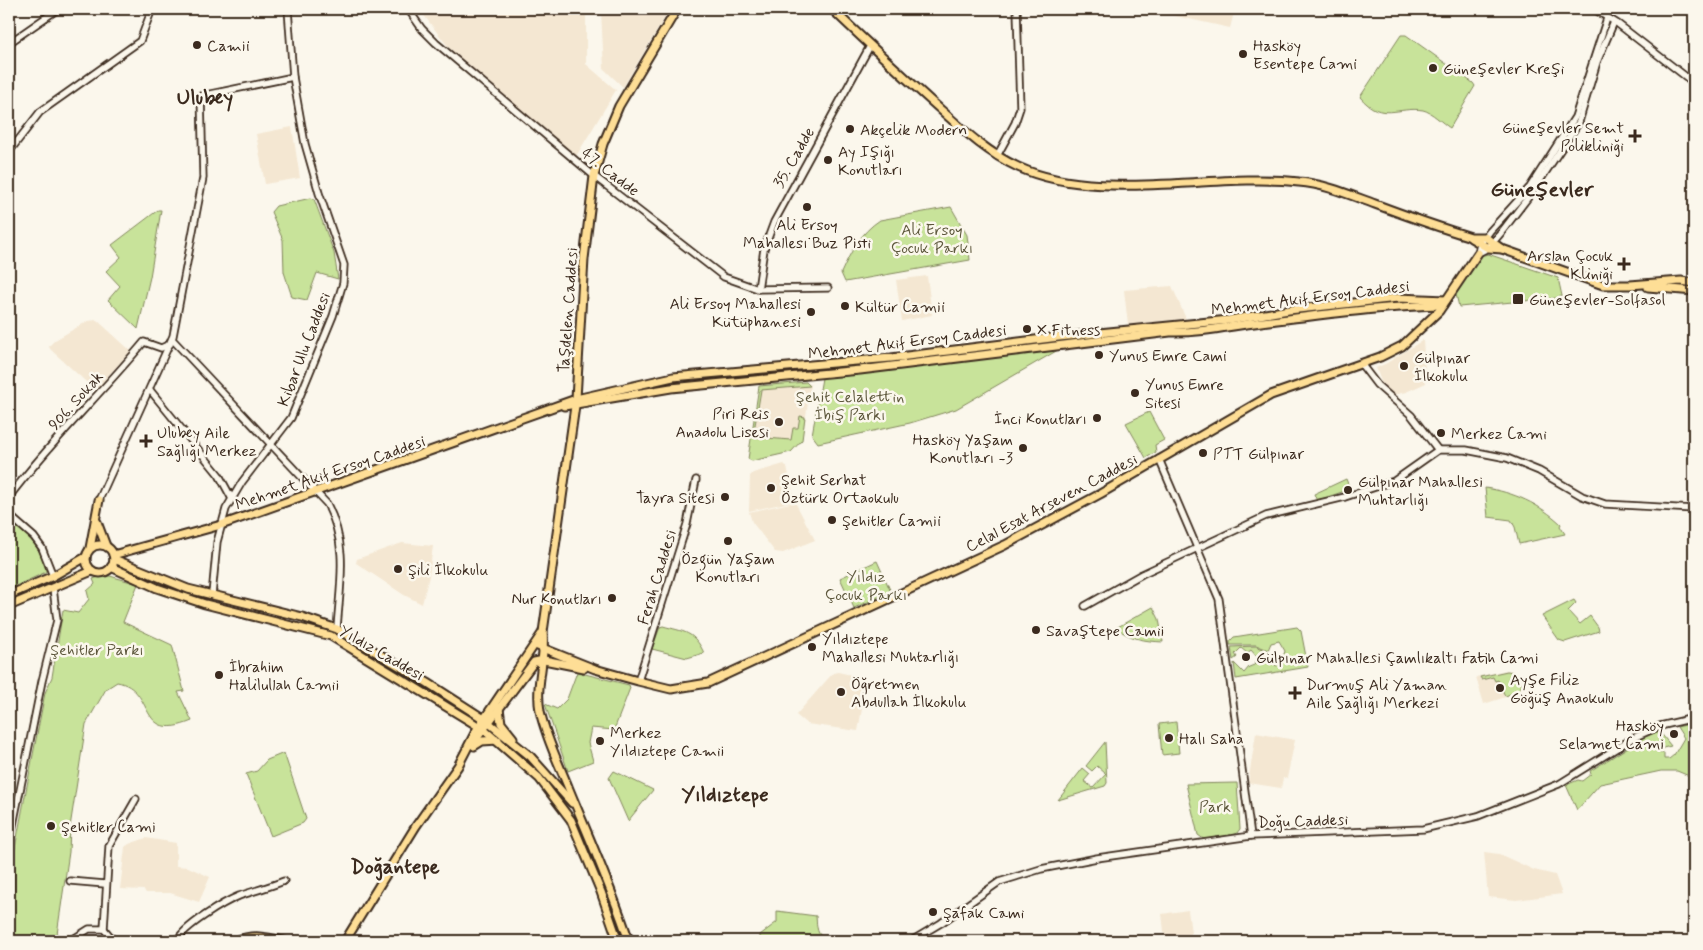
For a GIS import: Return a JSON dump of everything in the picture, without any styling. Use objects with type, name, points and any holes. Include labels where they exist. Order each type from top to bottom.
[{"type":"main road","name":"Taşdelen Caddesi","points":[[543,632],[575,402],[586,243],[594,176],[603,144],[619,106],[677,9]]},
{"type":"main road","points":[[832,9],[870,46],[957,124],[997,156],[1040,175],[1088,183],[1158,185],[1216,181],[1299,182],[1333,188],[1471,237],[1480,244],[1490,245],[1603,285],[1694,290]]},
{"type":"main road","points":[[1471,237],[1485,237],[1490,245]]},
{"type":"main road","name":"Celal Esat Arseven Caddesi","points":[[594,669],[671,688],[708,683],[1005,545],[1100,494],[1271,395],[1361,364],[1402,346],[1420,331],[1444,302],[1478,253]]},
{"type":"main road","points":[[1630,285],[1694,277]]},
{"type":"main road","points":[[1680,280],[1694,283]]},
{"type":"main road","name":"Mehmet Akif Ersoy Caddesi","points":[[114,557],[222,525],[315,490],[554,408],[673,377],[891,358],[1059,337],[1229,320],[1289,310],[1398,298],[1444,302]]},
{"type":"main road","name":"Mehmet Akif Ersoy Caddesi","points":[[575,402],[671,388],[860,370],[1170,332],[1195,333],[1290,319],[1444,302]]},
{"type":"main road","points":[[96,519],[106,546],[114,557],[111,567],[100,573],[92,571],[87,565],[86,557],[90,548],[99,500]]},
{"type":"main road","points":[[90,548],[98,545],[106,546]]},
{"type":"main road","points":[[9,595],[53,576],[86,557]]},
{"type":"main road","name":"Yıldız Caddesi","points":[[114,557],[168,582],[302,617],[337,629],[428,683],[483,725],[539,778],[571,820],[601,892],[618,941]]},
{"type":"main road","name":"Yıldız Caddesi","points":[[111,567],[157,588],[205,604],[331,636],[483,725],[530,756],[576,808]]},
{"type":"main road","points":[[9,606],[92,571]]},
{"type":"main road","points":[[344,941],[416,826],[468,751],[543,632]]},
{"type":"main road","points":[[543,632],[545,648],[539,691],[540,711],[576,808],[611,888],[629,941]]},
{"type":"main road","points":[[534,647],[545,648],[594,669]]},
{"type":"main road","points":[[534,647],[534,655],[542,660],[594,669]]},
{"type":"main road","points":[[483,725],[531,665],[542,660]]},
{"type":"main road","points":[[499,707],[501,723],[530,756]]},
{"type":"main road","points":[[468,751],[482,741],[498,740]]},
{"type":"main road","points":[[236,941],[258,936],[284,941]]},
{"type":"street","points":[[9,43],[58,9]]},
{"type":"street","points":[[9,152],[25,128],[40,112],[140,41],[152,9]]},
{"type":"street","name":"Kibar Ulu Caddesi","points":[[212,595],[217,542],[226,509],[291,418],[334,316],[343,283],[344,264],[318,193],[310,162],[293,77],[288,9]]},
{"type":"street","name":"47. Cadde","points":[[408,9],[422,29],[436,43],[594,176],[724,277],[758,288],[828,288]]},
{"type":"street","points":[[997,156],[1016,122],[1020,108],[1017,9]]},
{"type":"street","points":[[1594,9],[1694,83]]},
{"type":"street","points":[[1478,253],[1480,244],[1485,237],[1530,187],[1575,117],[1607,18]]},
{"type":"street","points":[[1478,253],[1490,245],[1533,191],[1579,122],[1597,62],[1614,22]]},
{"type":"street","name":"35. Cadde","points":[[758,288],[764,249],[774,222],[870,46]]},
{"type":"street","points":[[99,500],[171,342],[203,178],[201,96],[293,77]]},
{"type":"street","name":"906. Sokak","points":[[9,497],[96,394],[121,370],[144,342],[161,348],[171,342]]},
{"type":"street","points":[[171,342],[327,504],[340,537],[342,558],[337,629]]},
{"type":"street","points":[[1361,364],[1377,385],[1411,414],[1438,450]]},
{"type":"street","points":[[150,390],[219,476],[232,499]]},
{"type":"street","points":[[1085,606],[1142,574],[1266,516],[1344,497],[1394,482],[1438,450],[1466,450],[1508,458],[1539,471],[1582,496],[1605,504],[1694,510]]},
{"type":"street","points":[[1159,459],[1219,599],[1251,836]]},
{"type":"street","name":"Ferah Caddesi","points":[[638,681],[685,532],[696,480]]},
{"type":"street","points":[[9,515],[34,537],[42,548],[53,576]]},
{"type":"street","points":[[9,892],[9,846],[42,681],[57,620],[53,588]]},
{"type":"street","name":"Doğu Caddesi","points":[[911,941],[941,923],[999,882],[1015,875],[1097,858],[1251,836],[1423,829],[1478,816],[1560,784],[1632,738],[1651,730],[1694,718]]},
{"type":"street","points":[[114,941],[104,929],[105,884],[109,846],[136,799]]},
{"type":"street","points":[[70,881],[105,884]]},
{"type":"street","points":[[177,941],[185,929],[238,896],[260,891],[284,881]]},
{"type":"street","points":[[70,941],[89,929],[104,929]]},
{"type":"shaded area","points":[[419,9],[586,9],[586,64],[616,90],[575,158],[450,49]]},
{"type":"shaded area","points":[[663,9],[667,14],[623,87],[604,69],[601,12]]},
{"type":"shaded area","points":[[1144,9],[1235,9],[1230,28]]},
{"type":"shaded area","points":[[292,127],[300,178],[265,184],[256,134]]},
{"type":"shaded area","points":[[927,276],[932,315],[902,321],[896,280]]},
{"type":"shaded area","points":[[1172,286],[1186,319],[1128,325],[1124,290]]},
{"type":"shaded area","points":[[97,320],[131,351],[95,390],[49,346],[55,340],[88,321]]},
{"type":"shaded area","name":"Gülpınar İlkokulu","points":[[1423,340],[1426,383],[1406,392],[1393,395],[1383,387],[1376,368]]},
{"type":"shaded area","name":"Piri Reis Anadolu Lisesi","points":[[806,382],[811,385],[802,440],[791,452],[752,461],[748,459],[759,386]]},
{"type":"shaded area","name":"Şehit Serhat Öztürk Ortaokulu","points":[[784,464],[787,467],[795,501],[749,511],[750,476],[753,473]]},
{"type":"shaded area","points":[[795,502],[815,540],[783,553],[775,552],[752,522],[749,512]]},
{"type":"shaded area","name":"Şili İlkokulu","points":[[402,543],[433,546],[429,576],[422,604],[404,595],[356,563],[357,559]]},
{"type":"shaded area","name":"Ayşe Filiz Göğüş Anaokulu","points":[[1507,670],[1513,671],[1523,684],[1518,693],[1484,704],[1476,677]]},
{"type":"shaded area","name":"Öğretmen Abdullah İlkokulu","points":[[838,672],[864,678],[867,681],[858,731],[807,724],[796,715],[833,673]]},
{"type":"shaded area","points":[[1256,733],[1295,740],[1287,778],[1283,778],[1281,788],[1248,783]]},
{"type":"shaded area","points":[[146,838],[176,843],[176,866],[188,867],[210,877],[199,902],[170,893],[146,893],[144,890],[120,889],[125,847]]},
{"type":"shaded area","points":[[1484,852],[1499,854],[1534,870],[1555,875],[1562,894],[1516,900],[1488,897]]},
{"type":"shaded area","points":[[1188,910],[1191,933],[1189,936],[1165,940],[1162,914]]},
{"type":"green space","points":[[1401,35],[1406,35],[1475,86],[1450,128],[1426,111],[1414,109],[1383,111],[1368,105],[1360,97]]},
{"type":"green space","points":[[311,198],[314,199],[334,253],[338,279],[317,273],[307,300],[292,297],[284,272],[283,240],[271,212],[276,206]]},
{"type":"green space","name":"Ali Ersoy Çocuk Parkı","points":[[951,207],[967,235],[970,260],[845,282],[841,273],[852,251],[867,231],[880,220]]},
{"type":"green space","points":[[158,210],[161,210],[150,277],[138,329],[108,300],[120,286],[106,271],[121,257],[112,245]]},
{"type":"green space","points":[[1488,254],[1558,278],[1562,296],[1459,307],[1456,294],[1480,256]]},
{"type":"green space","name":"Şehit Celalettin İbiş Parkı","points":[[1058,350],[956,409],[910,423],[818,443],[812,435],[822,378]]},
{"type":"green space","points":[[806,382],[810,386],[761,390],[753,437],[791,440],[793,428],[798,428],[800,416],[805,417],[802,440],[791,452],[752,461],[748,459],[759,386]]},
{"type":"green space","points":[[1149,412],[1164,440],[1155,445],[1156,452],[1146,458],[1126,423]]},
{"type":"green space","points":[[1346,479],[1350,489],[1317,501],[1314,494]]},
{"type":"green space","points":[[1485,488],[1506,492],[1544,510],[1561,524],[1560,526],[1565,534],[1519,544],[1515,527],[1511,520],[1488,517]]},
{"type":"green space","points":[[9,518],[38,549],[46,572],[9,589]]},
{"type":"green space","name":"Yıldız Çocuk Parkı","points":[[877,561],[891,592],[854,608],[840,578]]},
{"type":"green space","name":"Şehitler Parkı","points":[[101,576],[110,576],[138,584],[123,622],[172,645],[184,691],[178,692],[192,721],[174,726],[162,726],[154,721],[138,694],[129,687],[117,682],[106,689],[86,724],[70,827],[69,852],[56,941],[9,941],[9,917],[14,890],[14,853],[45,693],[52,677],[63,610],[78,613],[89,599],[87,591],[95,584],[93,579]]},
{"type":"green space","points":[[1574,600],[1576,603],[1568,611],[1580,624],[1590,616],[1599,631],[1565,642],[1559,640],[1542,616]]},
{"type":"green space","points":[[1153,607],[1159,619],[1163,642],[1138,639],[1116,628]]},
{"type":"green space","points":[[660,627],[683,631],[692,636],[704,653],[687,658],[652,649]]},
{"type":"green space","points":[[1297,627],[1301,631],[1308,667],[1236,679],[1234,663],[1244,673],[1249,667],[1270,659],[1276,666],[1281,663],[1285,651],[1279,641],[1271,643],[1268,650],[1256,645],[1230,645],[1230,641],[1234,637]]},
{"type":"green space","points":[[1256,646],[1268,651],[1269,658],[1256,664],[1258,658],[1251,650],[1247,653],[1241,648],[1235,654],[1237,657],[1233,660],[1231,647]]},
{"type":"green space","points":[[1507,671],[1513,672],[1522,685],[1517,692],[1505,696],[1498,680],[1495,681],[1493,677],[1482,680],[1480,677]]},
{"type":"green space","points":[[577,672],[629,685],[630,688],[614,730],[591,728],[588,743],[593,761],[568,771],[545,704],[557,709],[567,699]]},
{"type":"green space","name":"Halı Saha","points":[[1176,722],[1179,753],[1162,755],[1159,724]]},
{"type":"green space","points":[[1694,723],[1694,778],[1677,771],[1661,771],[1600,784],[1577,810],[1566,785],[1578,780],[1582,781],[1591,774],[1590,771],[1641,739],[1659,731],[1671,746],[1659,749],[1660,753],[1664,753],[1664,759],[1669,759],[1674,755],[1684,738],[1677,727]]},
{"type":"green space","points":[[1105,742],[1107,783],[1105,786],[1058,800],[1083,768],[1090,774],[1084,781],[1093,788],[1106,774],[1097,766],[1092,771],[1086,766]]},
{"type":"green space","points":[[284,753],[306,819],[303,823],[271,836],[246,774],[257,771],[267,760]]},
{"type":"green space","points":[[614,771],[653,790],[628,821],[609,778]]},
{"type":"green space","name":"Park","points":[[1237,783],[1240,829],[1236,834],[1205,840],[1198,835],[1186,784]]},
{"type":"green space","points":[[777,911],[816,916],[819,933],[827,941],[760,941],[760,935],[777,922]]},
{"type":"place","name":"Camii","points":[[197,45]]},
{"type":"place","name":"Hasköy Esentepe Cami","points":[[1243,54]]},
{"type":"place","name":"Güneşevler Kreşi","points":[[1433,68]]},
{"type":"place","name":"Akçelik Modern","points":[[850,129]]},
{"type":"place","name":"Güneşevler Semt Polikliniği","points":[[1635,136]]},
{"type":"place","name":"Ay Işığı Konutları","points":[[828,160]]},
{"type":"place","name":"Ali Ersoy Mahallesi̇ Buz Pisti","points":[[807,207]]},
{"type":"place","name":"Arslan Çocuk Kliniği","points":[[1624,264]]},
{"type":"place","name":"Güneşevler-Solfasol","points":[[1518,299]]},
{"type":"place","name":"Kültür Camii","points":[[845,306]]},
{"type":"place","name":"Ali Ersoy Mahallesi Kütüphanesi","points":[[811,312]]},
{"type":"place","name":"X Fitness","points":[[1027,329]]},
{"type":"place","name":"Yunus Emre Cami","points":[[1099,355]]},
{"type":"place","name":"Gülpınar İlkokulu","points":[[1404,366]]},
{"type":"place","name":"Yunus Emre Sitesi","points":[[1135,393]]},
{"type":"place","name":"İnci Konutları","points":[[1097,418]]},
{"type":"place","name":"Piri Reis Anadolu Lisesi","points":[[779,422]]},
{"type":"place","name":"Merkez Cami","points":[[1441,433]]},
{"type":"place","name":"Ulubey Aile Sağlığı Merkez","points":[[146,441]]},
{"type":"place","name":"Hasköy Yaşam Konutları -3","points":[[1023,448]]},
{"type":"place","name":"PTT Gülpınar","points":[[1203,453]]},
{"type":"place","name":"Şehit Serhat Öztürk Ortaokulu","points":[[771,488]]},
{"type":"place","name":"Gülpınar Mahallesi Muhtarlığı","points":[[1348,490]]},
{"type":"place","name":"Tayra Sitesi","points":[[725,497]]},
{"type":"place","name":"Şehitler Camii","points":[[832,520]]},
{"type":"place","name":"Özgün Yaşam Konutları","points":[[728,541]]},
{"type":"place","name":"Şili İlkokulu","points":[[398,569]]},
{"type":"place","name":"Nur Konutları","points":[[612,598]]},
{"type":"place","name":"Savaştepe Camii","points":[[1036,630]]},
{"type":"place","name":"Yıldıztepe Mahallesi Muhtarlığı","points":[[812,647]]},
{"type":"place","name":"Gülpınar Mahallesi Çamlıkaltı Fatih Cami","points":[[1246,657]]},
{"type":"place","name":"İbrahim Halilullah Camii","points":[[219,675]]},
{"type":"place","name":"Ayşe Filiz Göğüş Anaokulu","points":[[1500,688]]},
{"type":"place","name":"Öğretmen Abdullah İlkokulu","points":[[841,692]]},
{"type":"place","name":"Durmuş Ali Yaman Aile Sağlığı Merkezi","points":[[1295,693]]},
{"type":"place","name":"Hasköy Selamet Cami","points":[[1674,734]]},
{"type":"place","name":"Halı Saha","points":[[1169,738]]},
{"type":"place","name":"Merkez Yıldıztepe Camii","points":[[600,741]]},
{"type":"place","name":"Şehitler Cami","points":[[51,826]]},
{"type":"place","name":"Şafak Cami","points":[[933,912]]},
{"type":"district","name":"Ulubey","points":[[205,97]]},
{"type":"district","name":"Güneşevler","points":[[1542,189]]},
{"type":"district","name":"Yıldıztepe","points":[[725,794]]},
{"type":"district","name":"Doğantepe","points":[[395,866]]}]
